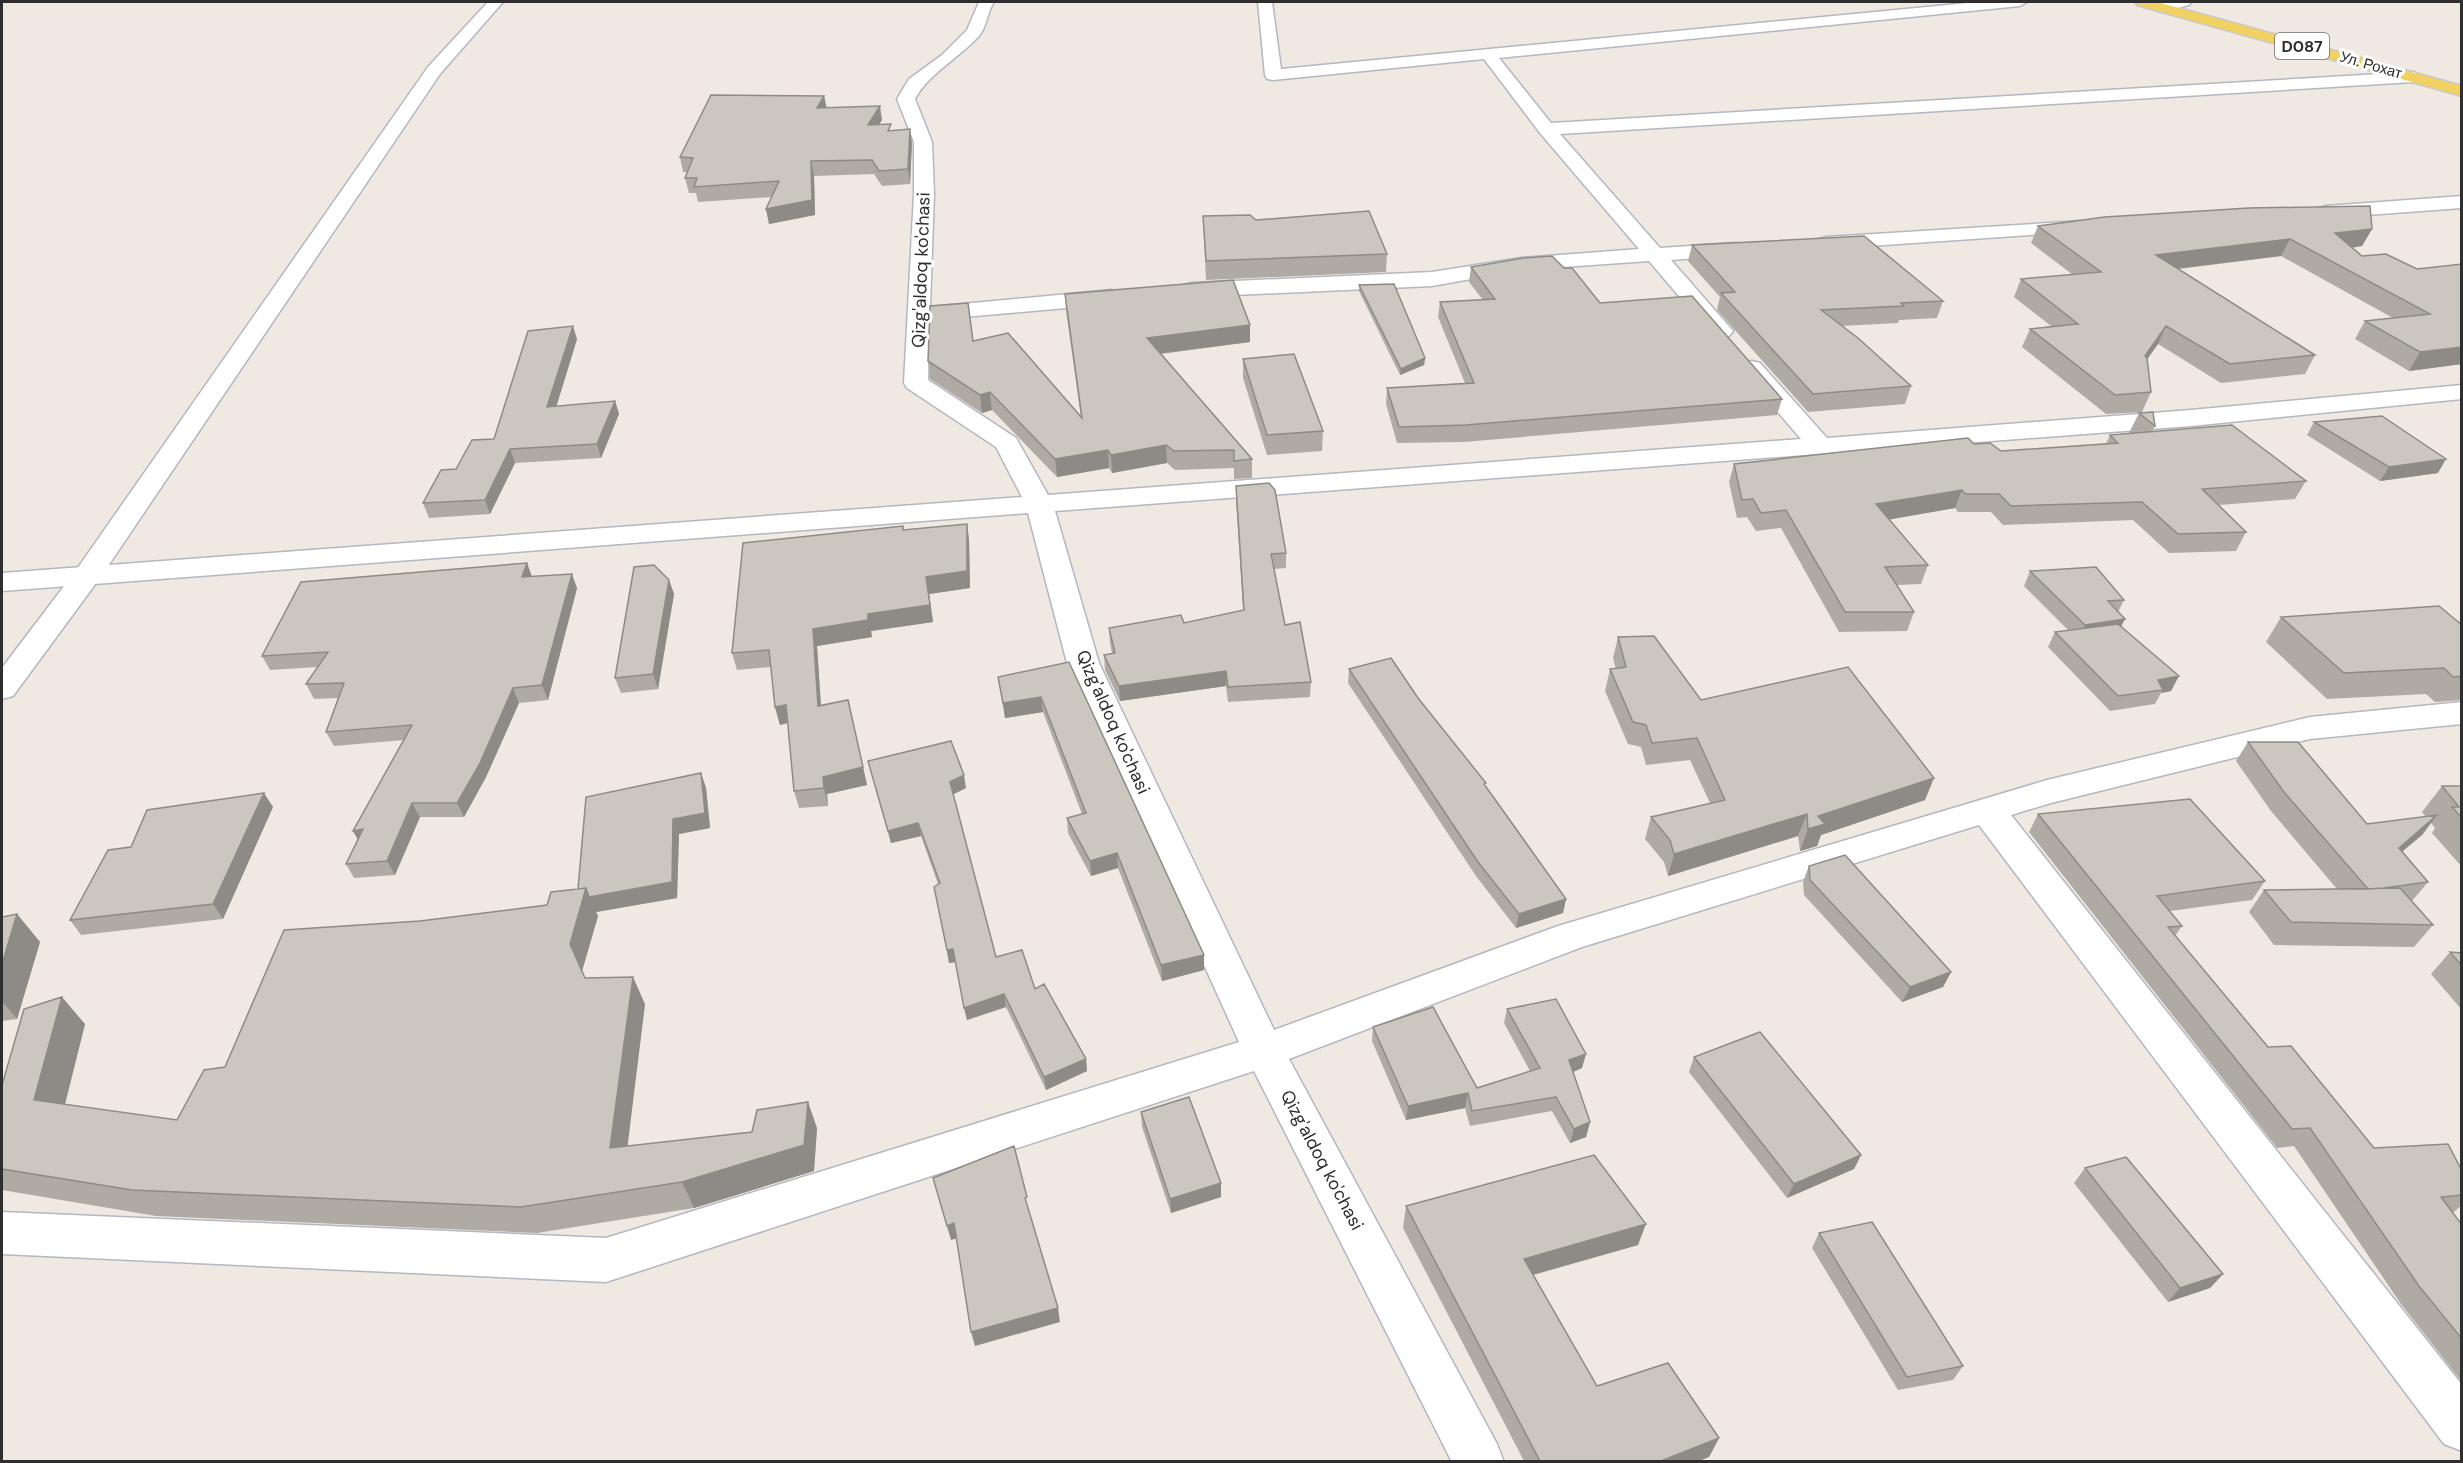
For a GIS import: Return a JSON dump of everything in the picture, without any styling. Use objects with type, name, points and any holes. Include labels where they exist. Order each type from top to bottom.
[{"type":"main road","name":"Ул. Рохат","points":[[2142,2],[2462,91]]},
{"type":"street","points":[[2,689],[87,575],[434,71],[496,2]]},
{"type":"street","name":"Qizg'aldoq ko'chasi","points":[[987,2],[983,6],[974,32],[948,58],[915,83],[906,99],[923,142],[924,194],[916,383],[1007,443],[1039,504],[1083,663],[1264,1051],[1479,1461]]},
{"type":"street","points":[[1265,2],[1273,75],[2020,2]]},
{"type":"street","points":[[2160,7],[2182,2]]},
{"type":"street","points":[[1488,54],[1546,129],[1820,446]]},
{"type":"street","points":[[1546,129],[2414,77]]},
{"type":"street","points":[[2305,213],[2462,202]]},
{"type":"street","points":[[1808,244],[2104,226]]},
{"type":"street","points":[[1178,291],[1432,279],[1521,264],[1761,247]]},
{"type":"street","points":[[920,315],[1131,296]]},
{"type":"street","points":[[2,582],[2191,418],[2462,392]]},
{"type":"street","points":[[2,1233],[606,1260],[1264,1051],[1571,936],[2047,792],[2310,728],[2462,713]]},
{"type":"street","points":[[1987,810],[2462,1426]]},
{"type":"building","points":[[711,95],[824,96],[817,108],[880,106],[868,125],[891,124],[888,131],[910,129],[908,169],[879,171],[872,160],[811,161],[812,200],[766,209],[779,181],[694,187],[697,178],[685,178],[693,158],[680,157]]},
{"type":"building","points":[[2370,206],[2372,229],[2335,233],[2362,256],[2386,254],[2417,269],[2462,264],[2462,347],[2420,352],[2365,321],[2430,314],[2290,239],[2156,255],[2315,355],[2230,364],[2166,326],[2145,356],[2151,392],[2115,395],[2030,329],[2078,324],[2021,279],[2101,272],[2038,226],[2105,217],[2249,208]]},
{"type":"building","points":[[1369,211],[1387,254],[1206,261],[1203,216],[1250,215],[1256,220]]},
{"type":"building","points":[[1864,236],[1943,301],[1901,303],[1904,306],[1821,310],[1858,338],[1911,386],[1813,394],[1721,293],[1735,292],[1692,245]]},
{"type":"building","points":[[1552,256],[1564,268],[1572,268],[1600,303],[1692,296],[1782,399],[1466,425],[1399,427],[1387,388],[1474,383],[1440,302],[1495,299],[1471,267],[1523,258]]},
{"type":"building","points":[[1233,280],[1250,325],[1147,338],[1252,459],[1234,461],[1234,450],[1174,451],[1166,445],[1111,455],[1108,450],[1055,459],[990,392],[980,395],[928,361],[930,306],[968,303],[973,341],[1008,333],[1082,418],[1065,294]]},
{"type":"building","points":[[1394,284],[1425,358],[1401,369],[1359,285]]},
{"type":"building","points":[[573,326],[547,407],[615,401],[597,444],[510,449],[485,500],[423,503],[441,470],[456,469],[472,440],[494,439],[528,331]]},
{"type":"building","points":[[1294,354],[1323,431],[1267,435],[1243,359]]},
{"type":"building","points":[[2153,412],[2155,426],[2139,413]]},
{"type":"building","points":[[2382,416],[2446,459],[2389,467],[2314,422]]},
{"type":"building","points":[[2232,425],[2306,481],[2202,489],[2246,532],[2178,534],[2142,502],[2011,506],[1999,494],[1965,494],[1962,490],[1876,504],[1928,565],[1885,567],[1914,612],[1845,612],[1786,510],[1761,513],[1753,499],[1742,500],[1734,464],[1968,438],[1974,444],[1990,443],[2001,451],[2118,443],[2110,435]]},
{"type":"building","points":[[1269,483],[1275,490],[1286,553],[1271,554],[1285,625],[1300,622],[1311,682],[1228,687],[1226,671],[1119,686],[1104,655],[1115,653],[1109,628],[1181,615],[1184,623],[1244,610],[1236,486]]},
{"type":"building","points":[[967,524],[967,571],[926,577],[930,605],[868,614],[868,620],[813,629],[818,706],[848,700],[863,767],[823,777],[824,788],[794,791],[786,705],[775,707],[769,650],[732,653],[743,543],[903,526],[903,530]]},
{"type":"building","points":[[527,563],[522,577],[572,574],[542,685],[513,688],[480,763],[457,803],[412,803],[387,861],[346,864],[363,829],[353,831],[412,725],[326,732],[344,683],[306,684],[328,652],[262,656],[301,582]]},
{"type":"building","points":[[654,565],[669,580],[653,674],[615,678],[634,567]]},
{"type":"building","points":[[2096,567],[2124,600],[2108,601],[2125,619],[2085,625],[2030,571]]},
{"type":"building","points":[[2439,606],[2462,625],[2462,676],[2453,677],[2444,668],[2344,673],[2281,617]]},
{"type":"building","points":[[2118,624],[2179,676],[2158,680],[2163,690],[2118,696],[2055,632]]},
{"type":"building","points":[[1654,636],[1701,700],[1848,667],[1934,778],[1818,816],[1825,824],[1808,829],[1807,814],[1674,854],[1670,840],[1651,817],[1725,800],[1697,738],[1652,743],[1646,725],[1633,722],[1610,669],[1626,667],[1618,637]]},
{"type":"building","points":[[1391,658],[1418,698],[1486,783],[1484,784],[1566,899],[1519,914],[1478,862],[1349,669]]},
{"type":"building","points":[[1069,662],[1204,955],[1161,965],[1117,853],[1090,861],[1067,818],[1086,813],[1041,697],[1003,703],[998,677]]},
{"type":"building","points":[[951,741],[964,775],[950,782],[996,957],[1022,950],[1035,989],[1044,984],[1086,1059],[1044,1077],[1004,994],[964,1008],[953,949],[947,950],[934,887],[940,883],[918,823],[888,831],[868,761]]},
{"type":"building","points":[[2248,742],[2298,742],[2367,824],[2437,815],[2399,848],[2428,882],[2368,889],[2284,792]]},
{"type":"building","points":[[701,773],[705,813],[673,819],[672,882],[589,897],[586,888],[578,889],[586,797]]},
{"type":"building","points":[[2442,786],[2462,786],[2462,818],[2452,807],[2459,807]]},
{"type":"building","points":[[264,793],[213,904],[70,920],[108,850],[131,847],[147,810]]},
{"type":"building","points":[[2190,799],[2265,881],[2157,896],[2182,926],[2168,927],[2268,1047],[2291,1046],[2374,1148],[2448,1144],[2462,1171],[2462,1195],[2441,1197],[2462,1225],[2462,1339],[2419,1286],[2310,1128],[2292,1129],[2038,814]]},
{"type":"building","points":[[1845,855],[1951,972],[1910,987],[1810,880],[1809,866]]},
{"type":"building","points":[[586,888],[570,944],[585,978],[633,977],[610,1148],[752,1132],[757,1110],[808,1102],[804,1145],[682,1182],[521,1207],[132,1190],[2,1169],[2,1085],[24,1009],[62,997],[34,1100],[177,1120],[204,1070],[225,1067],[284,930],[420,921],[547,905],[551,892]]},
{"type":"building","points":[[2400,888],[2433,925],[2291,922],[2264,890]]},
{"type":"building","points":[[17,914],[2,964],[2,917]]},
{"type":"building","points":[[2450,952],[2462,953],[2462,966]]},
{"type":"building","points":[[1556,999],[1586,1054],[1569,1060],[1590,1122],[1574,1129],[1556,1097],[1472,1111],[1468,1093],[1408,1106],[1373,1027],[1433,1007],[1477,1088],[1540,1068],[1507,1009]]},
{"type":"building","points":[[1760,1032],[1861,1155],[1794,1184],[1694,1057]]},
{"type":"building","points":[[1189,1097],[1221,1183],[1170,1199],[1141,1112]]},
{"type":"building","points":[[1014,1146],[1027,1197],[1025,1198],[1058,1308],[971,1332],[954,1223],[947,1226],[933,1178]]},
{"type":"building","points":[[1594,1155],[1646,1224],[1524,1259],[1597,1386],[1668,1363],[1719,1438],[1661,1461],[1540,1461],[1406,1206]]},
{"type":"building","points":[[2126,1157],[2223,1274],[2180,1288],[2085,1168]]},
{"type":"building","points":[[1872,1222],[1963,1366],[1907,1377],[1819,1233]]}]
